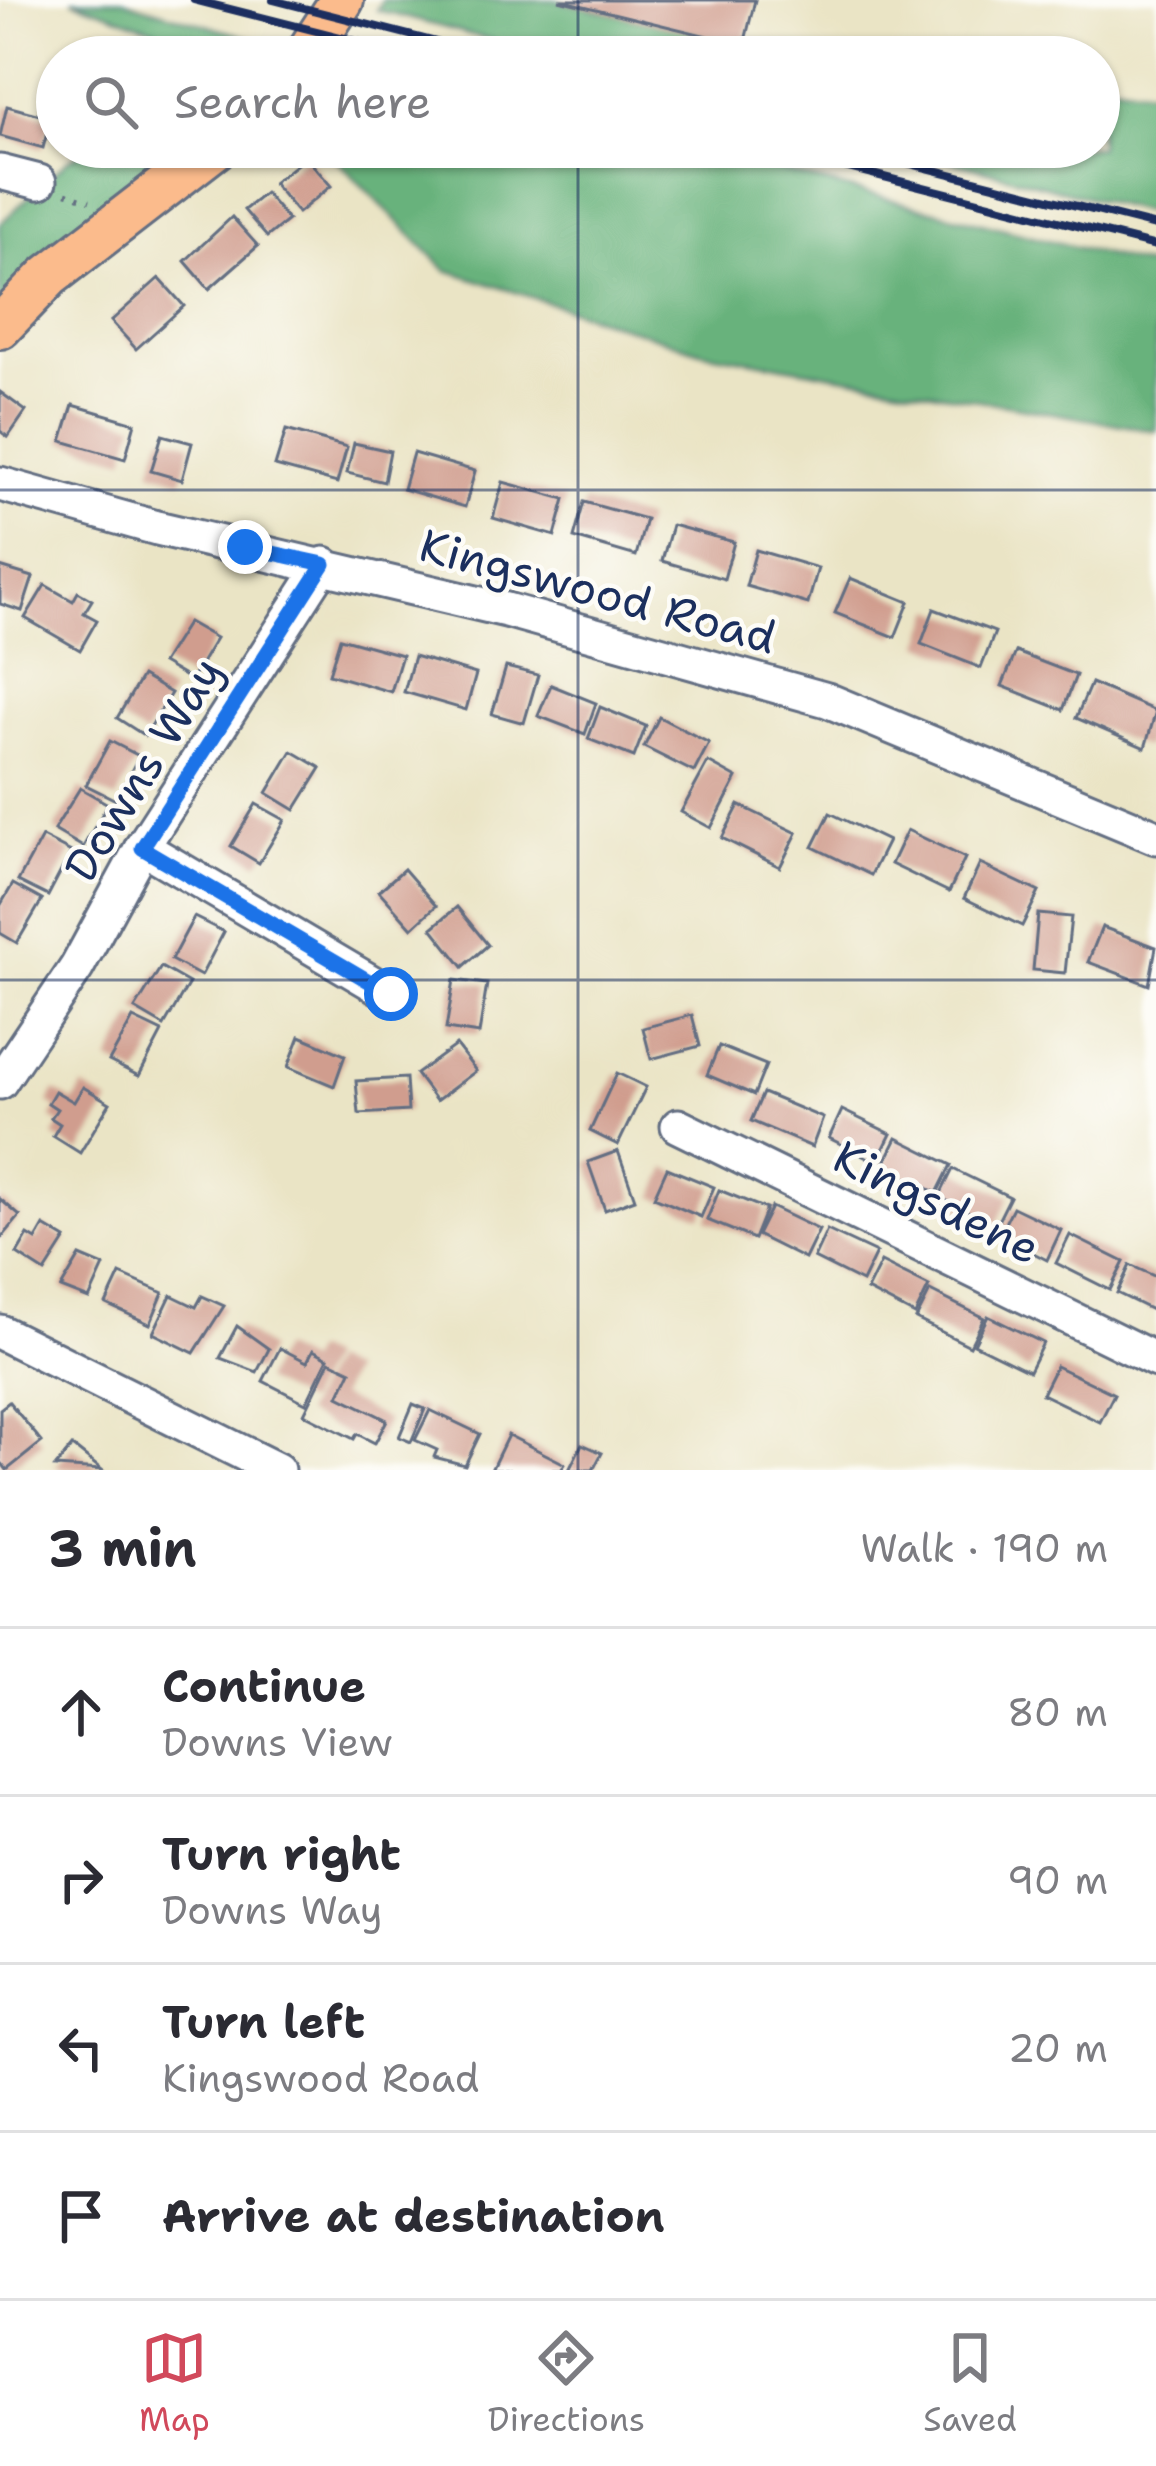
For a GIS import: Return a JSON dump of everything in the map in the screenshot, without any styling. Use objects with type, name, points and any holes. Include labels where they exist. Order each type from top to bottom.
[{"type":"main road","points":[[319,36],[342,0]]},
{"type":"main road","points":[[0,327],[49,276],[189,168]]},
{"type":"street","points":[[0,172],[39,182]]},
{"type":"street","name":"Kingswood Road","points":[[0,484],[158,528],[324,564],[826,700],[1156,837]]},
{"type":"street","name":"Downs Way","points":[[0,1082],[77,967],[142,848],[324,564]]},
{"type":"street","points":[[142,848],[391,994]]},
{"type":"street","name":"Kingsdene","points":[[678,1126],[1151,1364]]},
{"type":"street","points":[[0,1332],[240,1462],[277,1470]]},
{"type":"green space","points":[[72,0],[122,0],[242,36],[172,36]]},
{"type":"green space","points":[[382,0],[554,0],[711,36],[476,36],[377,10]]},
{"type":"green space","points":[[1120,85],[1156,91],[1156,215],[977,168],[1120,168]]},
{"type":"green space","points":[[60,168],[167,168],[0,304],[0,224]]},
{"type":"green space","points":[[345,168],[768,168],[1156,268],[1156,431],[704,352],[446,270]]},
{"type":"building","points":[[559,0],[755,0],[746,36],[707,36]]},
{"type":"building","points":[[7,106],[36,114],[36,146],[0,136]]},
{"type":"building","points":[[292,168],[315,168],[331,186],[298,213],[273,183]]},
{"type":"building","points":[[265,193],[288,220],[267,237],[244,210]]},
{"type":"building","points":[[232,217],[258,246],[209,289],[185,261]]},
{"type":"building","points":[[159,278],[184,306],[136,349],[111,321]]},
{"type":"building","points":[[0,392],[26,411],[8,437],[0,431]]},
{"type":"building","points":[[73,405],[135,423],[125,459],[62,441]]},
{"type":"building","points":[[286,430],[347,447],[337,483],[275,466]]},
{"type":"building","points":[[162,435],[192,443],[182,480],[151,471]]},
{"type":"building","points":[[354,443],[390,451],[384,482],[347,473]]},
{"type":"building","points":[[413,453],[475,471],[465,507],[403,489]]},
{"type":"building","points":[[503,482],[565,499],[555,536],[493,518]]},
{"type":"building","points":[[584,502],[646,519],[636,556],[574,538]]},
{"type":"building","points":[[672,525],[734,542],[724,579],[662,561]]},
{"type":"building","points":[[756,550],[818,568],[808,604],[746,586]]},
{"type":"building","points":[[0,567],[33,577],[22,611],[0,604]]},
{"type":"building","points":[[850,578],[909,602],[895,637],[835,613]]},
{"type":"building","points":[[45,585],[73,601],[78,592],[92,600],[84,613],[97,620],[80,650],[25,618]]},
{"type":"building","points":[[934,609],[995,632],[981,668],[921,644]]},
{"type":"building","points":[[188,622],[216,638],[191,680],[162,663]]},
{"type":"building","points":[[340,638],[402,655],[391,692],[329,674]]},
{"type":"building","points":[[1016,652],[1076,675],[1063,710],[1002,686]]},
{"type":"building","points":[[414,656],[476,674],[466,710],[404,692]]},
{"type":"building","points":[[506,667],[538,675],[524,723],[492,714]]},
{"type":"building","points":[[142,676],[171,693],[145,736],[117,718]]},
{"type":"building","points":[[1091,683],[1156,711],[1145,748],[1076,718]]},
{"type":"building","points":[[551,685],[596,703],[585,734],[538,716]]},
{"type":"building","points":[[600,707],[646,726],[634,757],[588,739]]},
{"type":"building","points":[[659,717],[709,743],[694,772],[644,747]]},
{"type":"building","points":[[110,741],[139,756],[116,800],[86,785]]},
{"type":"building","points":[[292,751],[321,768],[295,810],[267,793]]},
{"type":"building","points":[[708,762],[737,778],[711,828],[681,812]]},
{"type":"building","points":[[80,788],[108,804],[83,847],[54,830]]},
{"type":"building","points":[[256,804],[285,820],[259,863],[231,846]]},
{"type":"building","points":[[739,805],[797,833],[780,867],[722,838]]},
{"type":"building","points":[[830,813],[888,841],[871,875],[813,847]]},
{"type":"building","points":[[907,830],[965,858],[949,892],[891,864]]},
{"type":"building","points":[[42,837],[71,852],[48,896],[18,881]]},
{"type":"building","points":[[980,864],[1039,892],[1022,926],[964,898]]},
{"type":"building","points":[[404,869],[436,906],[412,928],[379,891]]},
{"type":"building","points":[[13,884],[42,900],[17,943],[0,933],[0,906]]},
{"type":"building","points":[[457,907],[488,945],[463,967],[432,928]]},
{"type":"building","points":[[1038,914],[1071,917],[1065,973],[1033,970]]},
{"type":"building","points":[[194,917],[224,932],[201,976],[171,960]]},
{"type":"building","points":[[1102,927],[1156,947],[1149,985],[1088,962]]},
{"type":"building","points":[[161,967],[189,983],[164,1026],[135,1009]]},
{"type":"building","points":[[454,980],[487,984],[479,1034],[446,1029]]},
{"type":"building","points":[[692,1015],[700,1046],[651,1059],[643,1028]]},
{"type":"building","points":[[133,1018],[162,1032],[139,1076],[109,1061]]},
{"type":"building","points":[[300,1036],[345,1055],[334,1086],[288,1067]]},
{"type":"building","points":[[456,1045],[476,1071],[436,1101],[416,1074]]},
{"type":"building","points":[[719,1046],[766,1065],[754,1095],[707,1075]]},
{"type":"building","points":[[617,1073],[646,1087],[618,1145],[590,1131]]},
{"type":"building","points":[[406,1078],[408,1111],[359,1114],[356,1081]]},
{"type":"building","points":[[83,1087],[110,1103],[80,1153],[53,1136],[60,1124],[51,1118],[57,1109],[48,1103],[55,1091],[74,1102]]},
{"type":"building","points":[[763,1093],[823,1118],[812,1147],[751,1121]]},
{"type":"building","points":[[842,1110],[891,1134],[877,1162],[829,1138]]},
{"type":"building","points":[[897,1138],[951,1165],[937,1193],[883,1166]]},
{"type":"building","points":[[618,1151],[635,1199],[605,1210],[588,1162]]},
{"type":"building","points":[[667,1168],[714,1187],[701,1217],[654,1197]]},
{"type":"building","points":[[953,1169],[1010,1197],[996,1225],[939,1197]]},
{"type":"building","points":[[719,1190],[766,1209],[754,1239],[707,1220]]},
{"type":"building","points":[[0,1199],[20,1216],[0,1240]]},
{"type":"building","points":[[771,1207],[819,1230],[805,1259],[757,1235]]},
{"type":"building","points":[[1013,1207],[1061,1230],[1047,1260],[999,1235]]},
{"type":"building","points":[[44,1226],[66,1239],[45,1272],[17,1254],[28,1235],[36,1240]]},
{"type":"building","points":[[827,1230],[876,1253],[862,1282],[814,1258]]},
{"type":"building","points":[[1070,1235],[1124,1262],[1110,1290],[1056,1263]]},
{"type":"building","points":[[80,1256],[104,1266],[89,1299],[61,1288]]},
{"type":"building","points":[[881,1262],[929,1286],[915,1315],[867,1290]]},
{"type":"building","points":[[1130,1265],[1156,1277],[1156,1312],[1117,1293]]},
{"type":"building","points":[[120,1274],[163,1293],[150,1324],[106,1304]]},
{"type":"building","points":[[930,1291],[984,1318],[970,1346],[916,1319]]},
{"type":"building","points":[[171,1295],[196,1307],[202,1296],[224,1306],[194,1353],[153,1333]]},
{"type":"building","points":[[988,1316],[1043,1343],[1029,1371],[974,1344]]},
{"type":"building","points":[[237,1326],[269,1349],[257,1372],[220,1358]]},
{"type":"building","points":[[280,1348],[307,1362],[313,1350],[328,1358],[306,1403],[263,1381]]},
{"type":"building","points":[[330,1361],[351,1371],[339,1396],[387,1420],[375,1443],[357,1434],[354,1439],[304,1414]]},
{"type":"building","points":[[1056,1366],[1114,1394],[1100,1422],[1042,1394]]},
{"type":"building","points":[[9,1402],[42,1442],[7,1470],[0,1461],[0,1409]]},
{"type":"building","points":[[413,1404],[425,1409],[411,1442],[399,1437]]},
{"type":"building","points":[[430,1410],[480,1434],[465,1465],[434,1457],[437,1450],[415,1440]]},
{"type":"building","points":[[508,1435],[565,1464],[561,1470],[491,1470]]},
{"type":"building","points":[[582,1444],[602,1453],[593,1470],[569,1470]]},
{"type":"building","points":[[72,1446],[102,1470],[55,1467]]},
{"type":"railway","points":[[194,0],[336,36]]},
{"type":"railway","points":[[273,0],[413,36]]},
{"type":"railway","points":[[849,168],[1156,246]]},
{"type":"railway","points":[[927,168],[1156,226]]},
{"type":"route","points":[[245,547],[324,564],[142,848],[391,994]]}]
